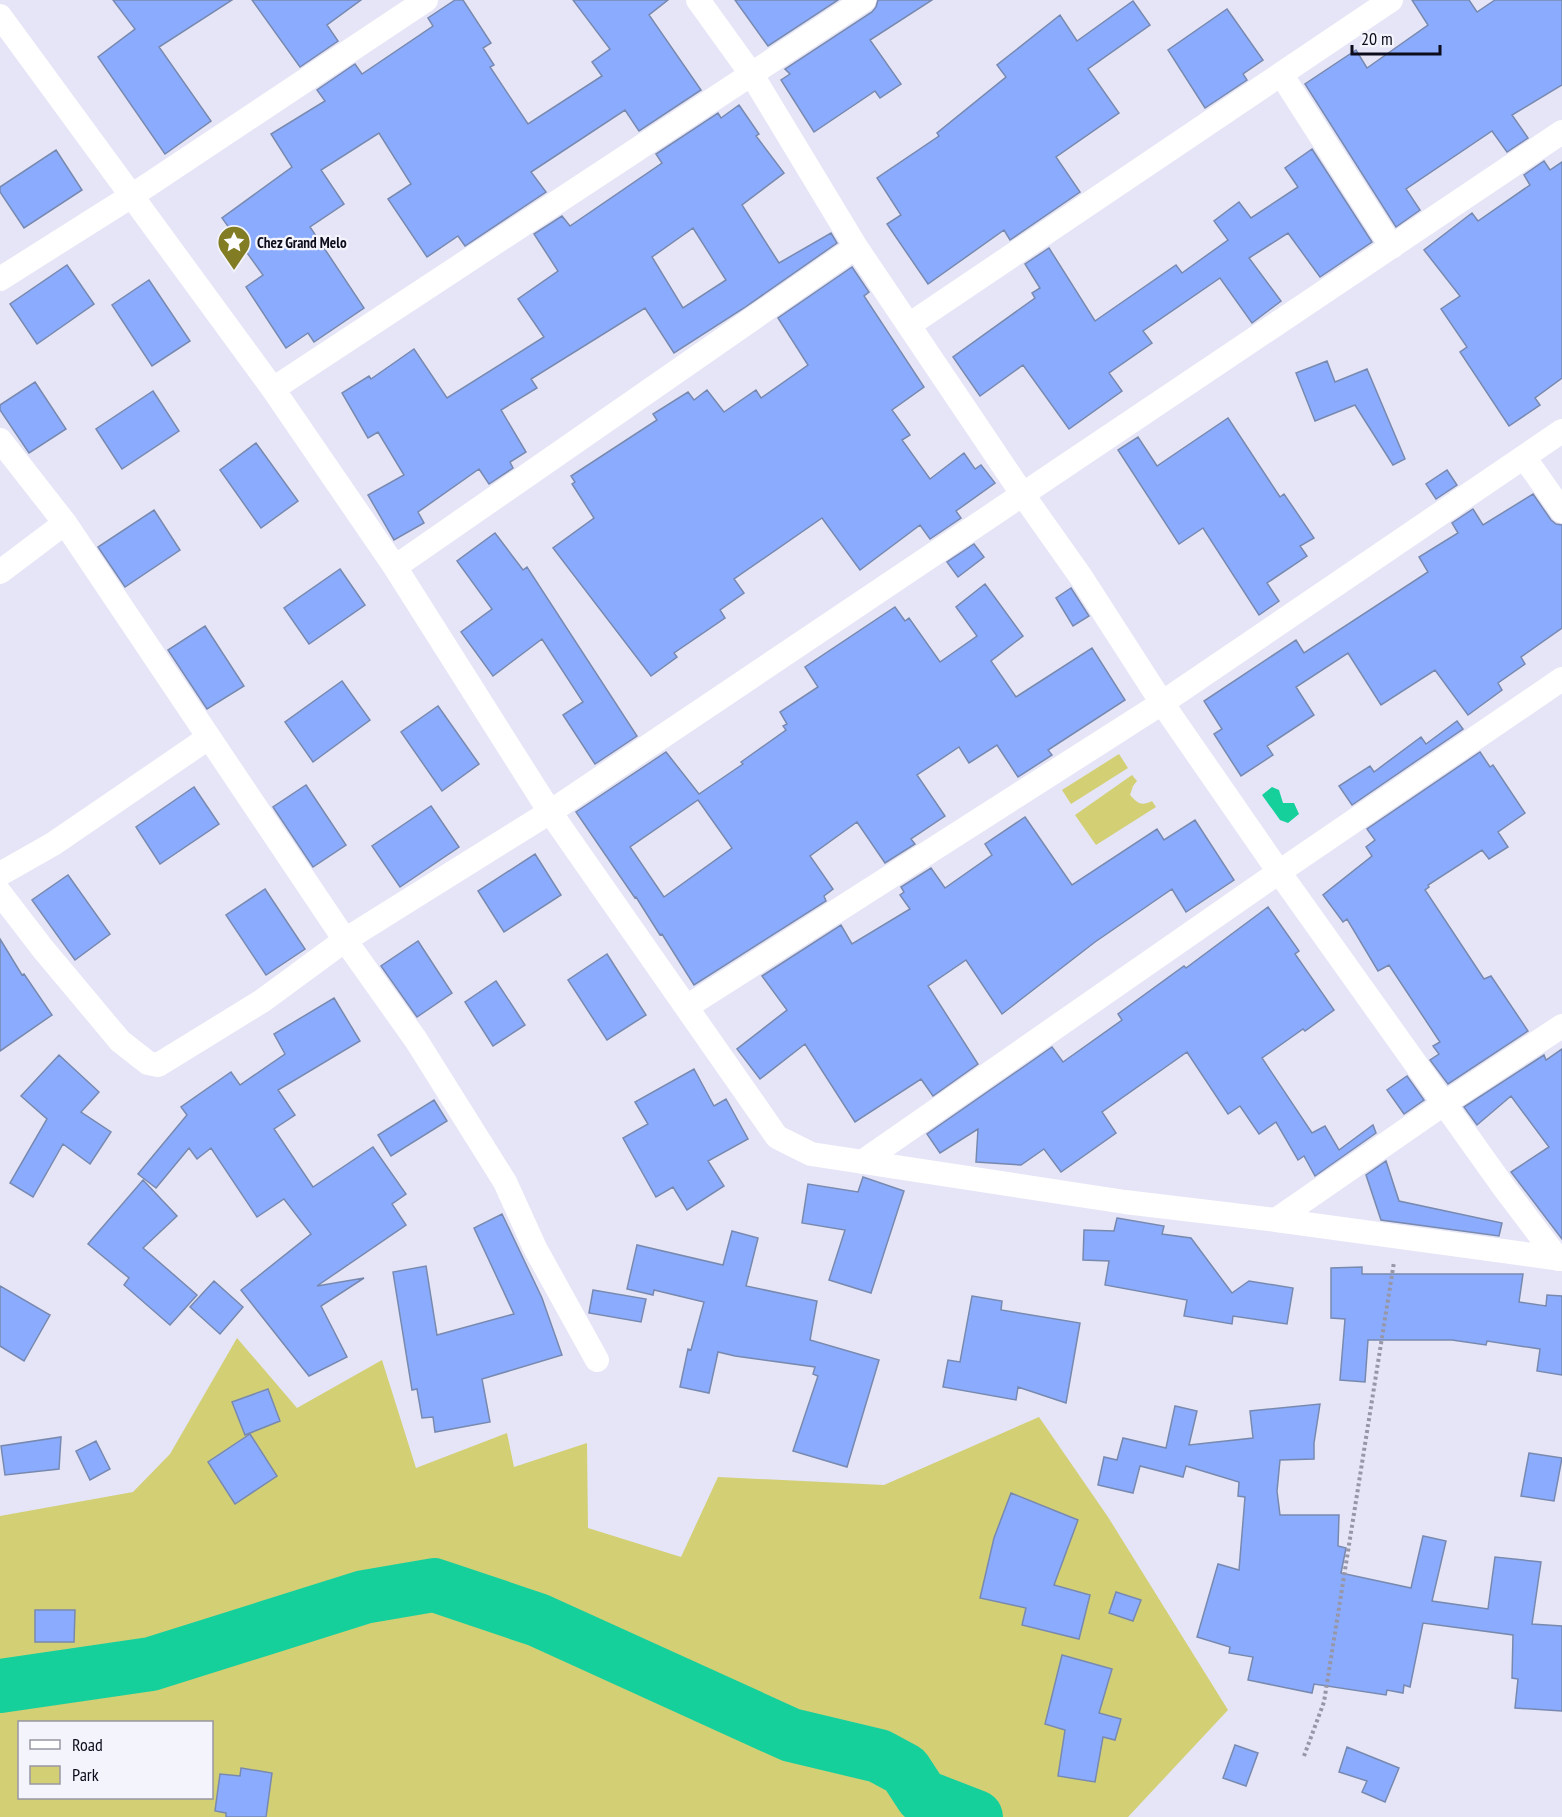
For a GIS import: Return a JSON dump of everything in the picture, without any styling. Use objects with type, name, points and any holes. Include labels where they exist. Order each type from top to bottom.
[{"type":"street","points":[[0,279],[133,195],[426,0]]},
{"type":"street","points":[[698,0],[752,75],[856,247],[1081,577],[1162,702],[1279,872],[1505,1189],[1560,1259]]},
{"type":"street","points":[[273,389],[864,0]]},
{"type":"street","points":[[909,325],[1391,0]]},
{"type":"street","points":[[0,16],[273,389],[394,567],[550,812],[688,1006],[777,1137],[811,1154],[862,1162],[1125,1202],[1560,1259]]},
{"type":"street","points":[[1281,74],[1392,247]]},
{"type":"street","points":[[0,894],[120,1041],[148,1063],[158,1065],[262,1001],[345,940],[550,812],[1562,132]]},
{"type":"street","points":[[394,567],[856,247]]},
{"type":"street","points":[[688,1006],[1162,702],[1562,431]]},
{"type":"street","points":[[0,440],[65,523],[345,940],[416,1040],[505,1182],[535,1248],[597,1360]]},
{"type":"street","points":[[1524,457],[1562,511]]},
{"type":"street","points":[[0,572],[65,523]]},
{"type":"street","points":[[862,1162],[1279,872],[1562,679]]},
{"type":"street","points":[[0,874],[53,844],[208,738]]},
{"type":"street","points":[[1276,1220],[1445,1103],[1562,1026]]},
{"type":"path","points":[[1304,1756],[1324,1702],[1397,1237]]},
{"type":"green space","points":[[1119,754],[1128,768],[1071,804],[1062,790]]},
{"type":"green space","points":[[1132,775],[1137,781],[1130,795],[1140,803],[1152,801],[1156,807],[1096,845],[1075,815]]},
{"type":"green space","points":[[237,1338],[297,1408],[382,1360],[416,1468],[507,1433],[514,1467],[587,1443],[588,1528],[681,1557],[718,1477],[884,1485],[1039,1417],[1108,1517],[1228,1710],[1128,1817],[0,1817],[0,1516],[133,1492],[170,1454]]},
{"type":"shaded area","points":[[1272,787],[1279,790],[1283,803],[1294,803],[1299,814],[1288,823],[1280,820],[1262,795]]},
{"type":"building","points":[[113,0],[232,0],[159,47],[211,121],[165,154],[98,57],[135,29]]},
{"type":"building","points":[[252,0],[361,0],[327,25],[338,41],[300,67]]},
{"type":"building","points":[[455,0],[463,0],[491,43],[483,48],[494,65],[490,67],[528,124],[602,76],[592,62],[610,49],[573,0],[668,0],[649,15],[701,90],[639,131],[625,110],[531,172],[546,192],[465,246],[458,236],[427,257],[388,199],[411,184],[379,133],[321,170],[344,204],[310,227],[364,308],[314,342],[308,333],[286,348],[246,287],[263,275],[222,218],[292,167],[271,134],[325,101],[317,90],[355,64],[362,74],[433,26],[428,18]]},
{"type":"building","points":[[735,0],[838,0],[768,46]]},
{"type":"building","points":[[878,0],[932,0],[870,40],[901,84],[880,98],[875,91],[814,132],[781,80],[790,74],[785,69],[872,12]]},
{"type":"building","points":[[1412,0],[1469,0],[1477,12],[1495,0],[1562,0],[1562,85],[1512,115],[1528,138],[1507,152],[1492,131],[1406,189],[1420,210],[1396,227],[1305,84],[1356,50],[1367,68],[1428,25]]},
{"type":"building","points":[[1133,1],[1150,25],[1088,69],[1119,113],[1056,157],[1080,192],[1010,240],[1004,230],[928,284],[887,224],[901,215],[877,178],[939,136],[937,133],[1006,77],[997,65],[1060,15],[1077,41]]},
{"type":"building","points":[[1227,9],[1263,60],[1243,74],[1247,80],[1205,108],[1168,50]]},
{"type":"building","points":[[739,105],[759,134],[756,136],[784,173],[742,205],[779,263],[831,233],[837,243],[744,308],[674,353],[645,308],[531,379],[537,388],[501,410],[526,452],[510,462],[513,468],[489,484],[479,469],[418,512],[424,523],[394,540],[368,495],[404,475],[378,432],[368,438],[342,393],[369,376],[371,379],[414,349],[447,398],[544,337],[518,299],[558,271],[534,234],[562,216],[570,226],[662,163],[656,154],[718,113],[721,118]],"holes":[[[693,228],[726,280],[683,308],[652,257]]]},
{"type":"building","points":[[1312,149],[1372,242],[1320,277],[1288,233],[1249,258],[1281,301],[1252,323],[1220,278],[1143,331],[1152,343],[1109,373],[1122,391],[1069,429],[1023,365],[980,396],[953,357],[1035,298],[1032,293],[1040,288],[1025,264],[1049,248],[1095,321],[1176,265],[1182,273],[1228,240],[1214,221],[1239,202],[1251,218],[1298,187],[1285,168]]},
{"type":"building","points":[[56,150],[82,190],[24,228],[0,192],[0,187]]},
{"type":"building","points":[[1544,161],[1550,170],[1562,162],[1562,378],[1535,398],[1540,405],[1509,426],[1460,352],[1467,347],[1441,309],[1460,296],[1424,250],[1472,213],[1478,221],[1530,185],[1524,175]]},
{"type":"building","points":[[67,265],[94,304],[37,344],[10,304]]},
{"type":"building","points":[[852,267],[869,292],[864,296],[924,387],[892,410],[910,435],[902,440],[930,479],[964,453],[975,469],[981,465],[995,483],[956,511],[961,518],[930,539],[920,525],[860,570],[822,518],[734,579],[744,593],[720,610],[725,618],[674,653],[677,657],[651,676],[553,548],[594,518],[572,484],[575,482],[571,476],[657,420],[653,414],[688,392],[694,400],[707,390],[724,412],[756,390],[761,398],[808,365],[778,318]]},
{"type":"building","points":[[149,280],[190,341],[152,366],[112,305]]},
{"type":"building","points":[[1327,361],[1335,382],[1367,369],[1405,459],[1393,465],[1355,405],[1315,421],[1296,373]]},
{"type":"building","points":[[35,382],[66,429],[29,453],[0,410],[0,405]]},
{"type":"building","points":[[153,391],[179,431],[122,469],[96,429]]},
{"type":"building","points":[[1228,418],[1280,497],[1284,494],[1314,538],[1300,546],[1307,556],[1267,583],[1279,601],[1259,615],[1203,528],[1179,544],[1118,450],[1138,437],[1157,466]]},
{"type":"building","points":[[256,443],[298,501],[261,528],[220,470]]},
{"type":"building","points":[[1447,470],[1457,485],[1436,499],[1426,484]]},
{"type":"building","points":[[1533,494],[1551,520],[1562,525],[1562,628],[1521,657],[1525,664],[1498,683],[1502,690],[1468,715],[1435,670],[1381,705],[1348,653],[1296,687],[1314,715],[1267,746],[1273,755],[1241,776],[1214,734],[1222,729],[1204,701],[1296,640],[1304,653],[1428,572],[1419,557],[1458,533],[1452,523],[1473,509],[1483,525]]},
{"type":"building","points":[[154,510],[180,550],[125,587],[98,547]]},
{"type":"building","points":[[495,533],[523,570],[527,567],[637,736],[595,764],[563,715],[583,702],[542,639],[493,676],[461,632],[492,609],[457,561]]},
{"type":"building","points":[[974,544],[984,557],[958,577],[947,562]]},
{"type":"building","points":[[340,569],[365,605],[309,644],[284,608]]},
{"type":"building","points":[[985,584],[1023,636],[991,661],[1016,697],[1092,648],[1125,700],[1048,750],[1052,755],[1018,777],[997,745],[969,763],[959,747],[917,775],[945,816],[911,839],[915,844],[885,863],[857,822],[810,856],[833,889],[824,896],[826,901],[694,985],[662,934],[660,935],[576,812],[666,752],[699,794],[743,764],[741,762],[786,730],[783,726],[787,724],[780,712],[818,687],[805,667],[895,607],[905,621],[909,618],[940,662],[977,636],[956,607]],"holes":[[[698,800],[732,848],[664,897],[630,847]]]},
{"type":"building","points":[[1071,588],[1089,616],[1073,626],[1056,598]]},
{"type":"building","points":[[205,626],[244,686],[207,709],[168,650]]},
{"type":"building","points":[[342,681],[370,720],[313,762],[285,722]]},
{"type":"building","points":[[438,706],[479,764],[442,791],[401,732]]},
{"type":"building","points":[[1457,721],[1463,729],[1352,805],[1339,786],[1370,766],[1374,772],[1421,737],[1426,744]]},
{"type":"building","points":[[1480,752],[1490,767],[1493,765],[1525,813],[1498,832],[1508,847],[1489,859],[1482,850],[1428,885],[1429,887],[1425,890],[1484,979],[1491,976],[1528,1031],[1448,1084],[1430,1060],[1439,1054],[1433,1046],[1440,1042],[1389,965],[1378,971],[1347,919],[1343,922],[1323,895],[1372,856],[1366,847],[1375,840],[1367,829]]},
{"type":"building","points":[[306,785],[346,845],[313,867],[273,807]]},
{"type":"building","points":[[194,787],[219,824],[160,864],[136,827]]},
{"type":"building","points":[[431,806],[459,847],[400,887],[372,846]]},
{"type":"building","points":[[1025,817],[1072,885],[1157,829],[1164,840],[1195,820],[1234,880],[1186,912],[1172,889],[1095,942],[1002,1014],[966,960],[928,986],[978,1064],[933,1096],[921,1079],[855,1122],[805,1044],[760,1079],[737,1049],[787,1010],[762,976],[841,925],[852,944],[910,909],[900,895],[904,892],[901,887],[931,868],[945,888],[992,855],[985,844]]},
{"type":"building","points":[[535,854],[561,895],[504,932],[478,891]]},
{"type":"building","points":[[68,875],[110,934],[75,960],[32,900]]},
{"type":"building","points":[[265,889],[305,949],[266,975],[226,915]]},
{"type":"building","points":[[1268,907],[1299,951],[1295,954],[1334,1010],[1262,1058],[1312,1133],[1325,1126],[1339,1150],[1373,1125],[1376,1133],[1315,1176],[1304,1156],[1298,1160],[1276,1122],[1259,1134],[1240,1106],[1228,1114],[1187,1052],[1102,1112],[1116,1133],[1061,1172],[1044,1149],[1021,1165],[976,1162],[978,1129],[940,1153],[927,1134],[1052,1047],[1063,1062],[1122,1020],[1118,1014],[1184,966],[1186,968]]},
{"type":"building","points":[[0,939],[22,975],[24,974],[52,1015],[0,1051]]},
{"type":"building","points":[[418,941],[452,993],[417,1017],[381,966]]},
{"type":"building","points":[[607,954],[646,1015],[607,1040],[568,980]]},
{"type":"building","points":[[496,981],[525,1025],[493,1046],[465,1002]]},
{"type":"building","points":[[334,998],[360,1041],[278,1090],[295,1115],[274,1129],[313,1187],[373,1147],[406,1194],[392,1204],[406,1225],[317,1286],[364,1278],[321,1306],[347,1357],[309,1376],[241,1290],[311,1234],[284,1199],[257,1217],[211,1148],[197,1159],[189,1148],[156,1188],[138,1174],[187,1115],[181,1107],[231,1072],[240,1085],[285,1054],[274,1034]]},
{"type":"building","points":[[1562,1049],[1562,1239],[1511,1172],[1549,1147],[1511,1096],[1477,1125],[1464,1107],[1544,1055],[1546,1060]]},
{"type":"building","points":[[59,1055],[99,1092],[81,1112],[111,1132],[90,1164],[63,1144],[33,1197],[10,1183],[47,1119],[21,1096]]},
{"type":"building","points":[[694,1069],[714,1106],[726,1099],[748,1139],[708,1161],[724,1186],[687,1210],[673,1187],[656,1197],[623,1138],[648,1124],[635,1102]]},
{"type":"building","points":[[1407,1076],[1424,1100],[1404,1114],[1387,1090]]},
{"type":"building","points":[[434,1100],[447,1121],[391,1156],[378,1135]]},
{"type":"building","points":[[1386,1161],[1399,1201],[1502,1223],[1499,1236],[1381,1220],[1366,1175]]},
{"type":"building","points":[[863,1177],[904,1191],[871,1293],[829,1280],[845,1230],[802,1223],[808,1184],[858,1192]]},
{"type":"building","points":[[143,1180],[177,1216],[143,1248],[197,1295],[170,1325],[124,1285],[129,1278],[88,1244]]},
{"type":"building","points":[[502,1214],[542,1298],[562,1355],[482,1379],[490,1422],[435,1432],[433,1417],[422,1418],[417,1389],[412,1390],[393,1272],[426,1266],[437,1335],[514,1314],[474,1228]]},
{"type":"building","points":[[1117,1218],[1164,1226],[1162,1234],[1191,1238],[1232,1293],[1249,1281],[1293,1288],[1287,1324],[1233,1316],[1232,1324],[1184,1316],[1187,1300],[1105,1285],[1109,1261],[1083,1260],[1084,1230],[1114,1231]]},
{"type":"building","points":[[732,1231],[758,1238],[746,1286],[817,1301],[810,1340],[879,1360],[847,1467],[793,1451],[818,1376],[813,1374],[815,1367],[718,1352],[709,1393],[680,1387],[688,1349],[691,1350],[704,1302],[654,1290],[653,1295],[627,1289],[637,1245],[723,1265]]},
{"type":"building","points":[[1362,1267],[1362,1274],[1523,1274],[1519,1302],[1546,1306],[1547,1295],[1562,1296],[1562,1375],[1537,1371],[1540,1349],[1487,1341],[1486,1345],[1452,1340],[1368,1340],[1365,1382],[1340,1380],[1345,1319],[1331,1318],[1331,1268]]},
{"type":"building","points":[[214,1281],[243,1307],[220,1334],[190,1307]]},
{"type":"building","points":[[0,1286],[50,1315],[24,1361],[0,1346]]},
{"type":"building","points":[[593,1290],[646,1299],[641,1322],[589,1313]]},
{"type":"building","points":[[972,1296],[1002,1301],[1001,1310],[1080,1323],[1066,1403],[1018,1387],[1016,1400],[943,1387],[948,1360],[960,1362]]},
{"type":"building","points":[[268,1389],[280,1421],[245,1435],[232,1402]]},
{"type":"building","points":[[1320,1404],[1314,1459],[1280,1460],[1277,1491],[1280,1515],[1339,1515],[1338,1546],[1346,1548],[1341,1573],[1411,1588],[1423,1536],[1446,1541],[1432,1601],[1488,1609],[1495,1557],[1541,1562],[1532,1624],[1562,1626],[1562,1711],[1515,1708],[1518,1679],[1512,1678],[1513,1635],[1423,1623],[1410,1687],[1404,1685],[1403,1693],[1387,1690],[1386,1695],[1314,1684],[1312,1693],[1248,1680],[1253,1657],[1229,1653],[1230,1647],[1197,1637],[1218,1564],[1239,1570],[1245,1497],[1238,1496],[1239,1482],[1186,1466],[1183,1477],[1140,1466],[1133,1493],[1098,1485],[1104,1457],[1117,1460],[1123,1438],[1166,1448],[1175,1406],[1197,1411],[1189,1445],[1253,1438],[1250,1411]]},
{"type":"building","points":[[250,1434],[277,1476],[235,1504],[208,1462]]},
{"type":"building","points":[[61,1437],[59,1469],[5,1475],[1,1446]]},
{"type":"building","points":[[96,1441],[110,1469],[90,1480],[76,1451]]},
{"type":"building","points":[[1529,1453],[1562,1458],[1554,1501],[1521,1496]]},
{"type":"building","points":[[1011,1493],[1078,1520],[1054,1585],[1090,1595],[1079,1639],[1022,1625],[1026,1608],[980,1598],[994,1538]]},
{"type":"building","points":[[1116,1592],[1141,1600],[1133,1621],[1109,1613]]},
{"type":"building","points":[[35,1610],[75,1610],[74,1642],[35,1642]]},
{"type":"building","points":[[1062,1655],[1112,1669],[1099,1713],[1121,1719],[1115,1740],[1103,1737],[1095,1782],[1058,1776],[1065,1730],[1045,1724]]},
{"type":"building","points":[[1235,1745],[1258,1753],[1246,1786],[1223,1778]]},
{"type":"building","points":[[1347,1747],[1399,1768],[1385,1802],[1362,1792],[1367,1781],[1339,1772]]},
{"type":"building","points":[[241,1768],[272,1773],[266,1817],[226,1817],[226,1813],[215,1811],[220,1774],[240,1776]]},
{"type":"waterway","points":[[0,1686],[151,1664],[364,1597],[434,1585],[538,1620],[791,1735],[879,1756],[905,1770],[922,1796],[976,1817]]},
{"type":"place","name":"Chez Grand Melo","points":[[234,271]]}]
